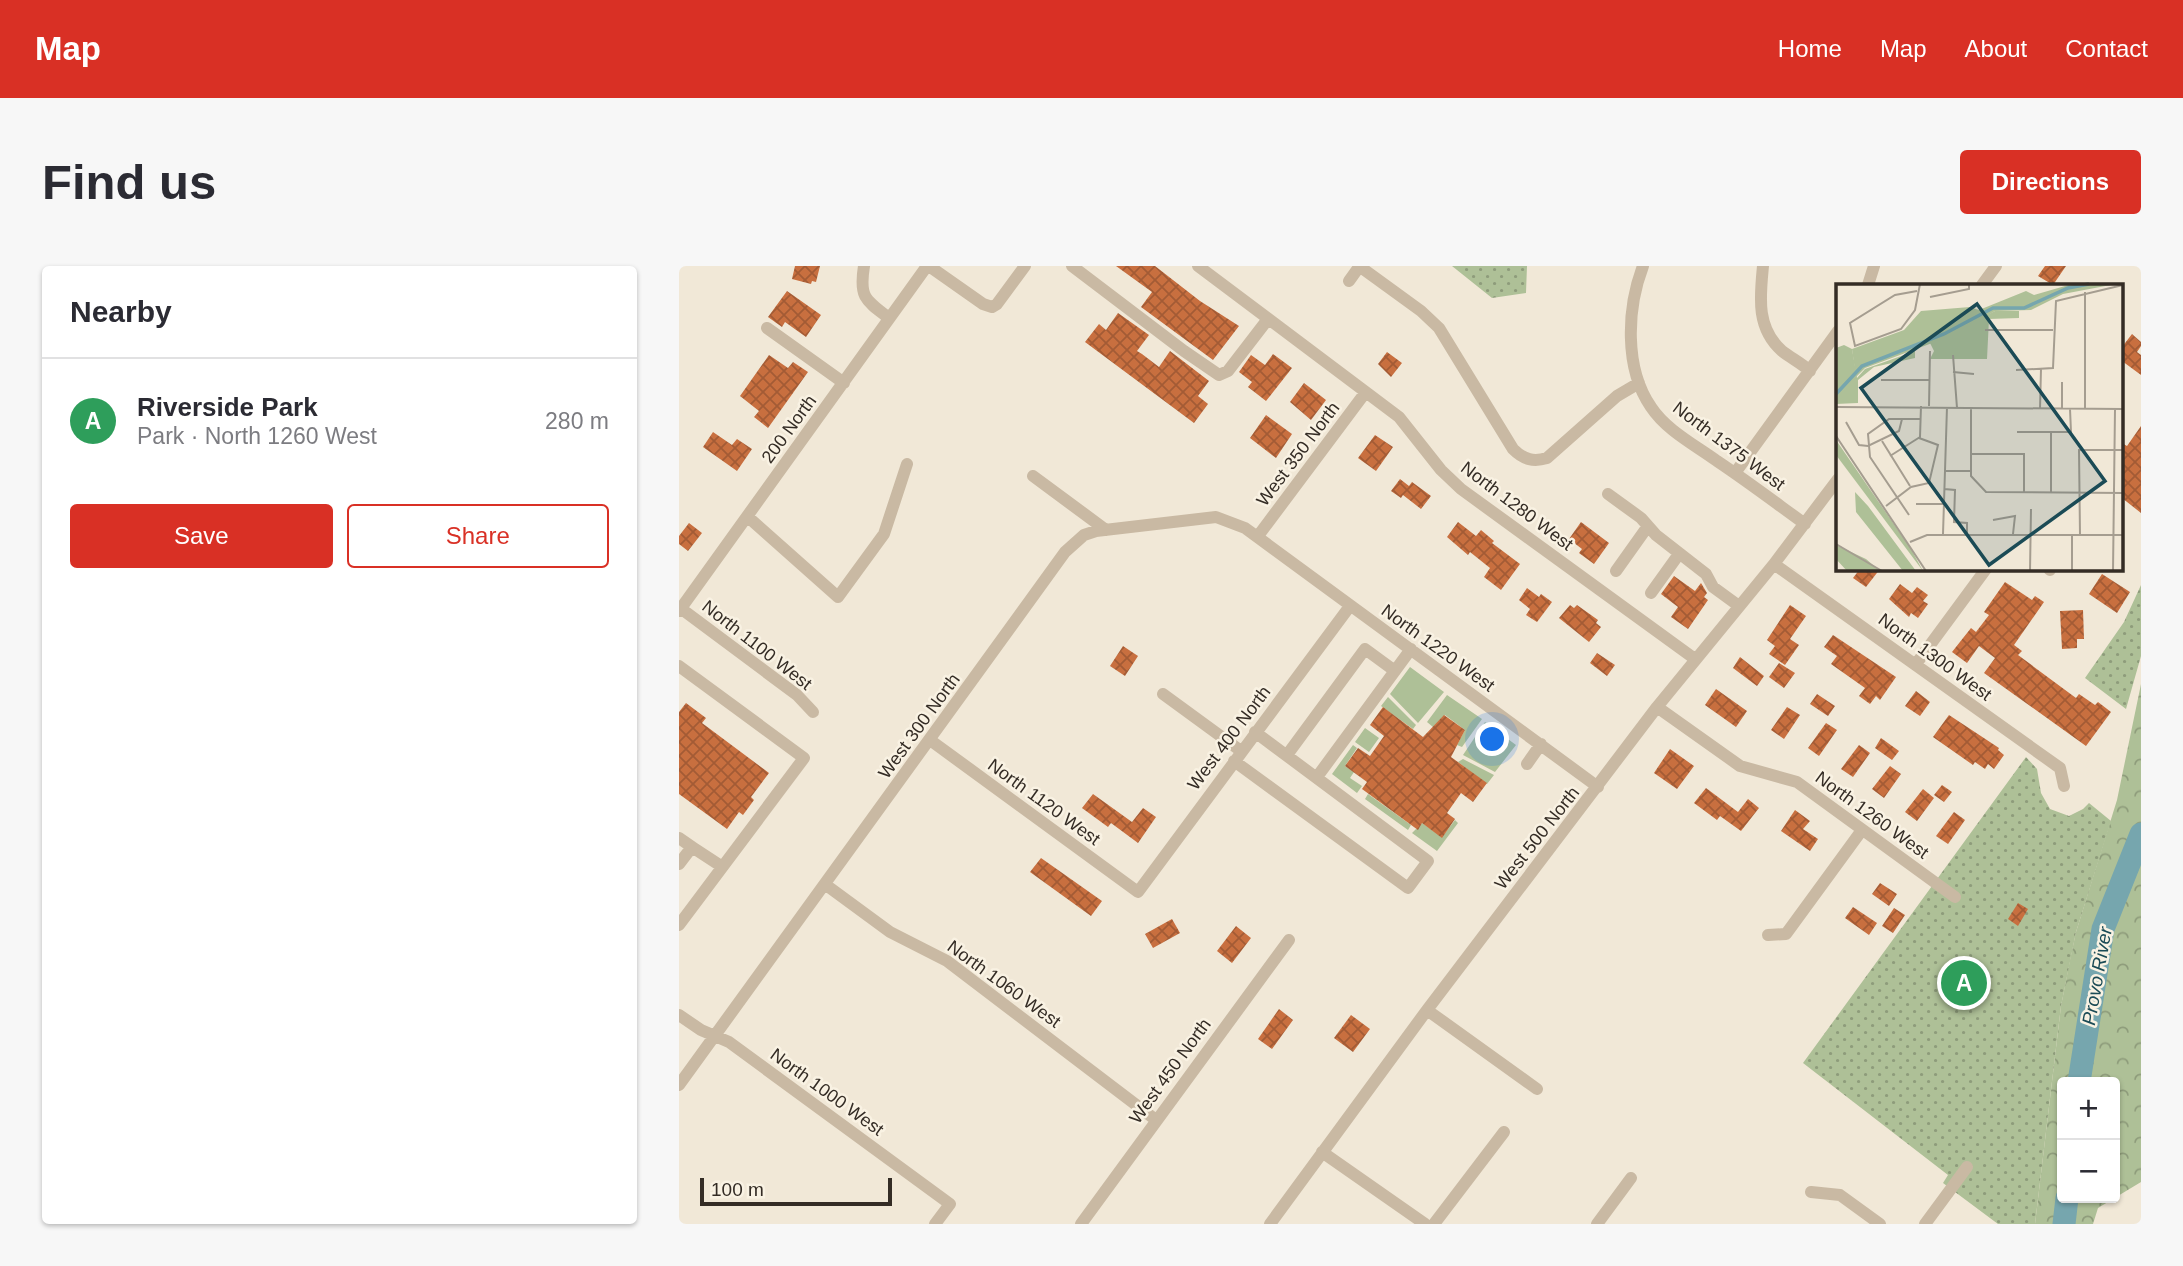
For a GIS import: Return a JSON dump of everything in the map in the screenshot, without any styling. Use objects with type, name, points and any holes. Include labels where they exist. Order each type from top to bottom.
[{"type":"street","points":[[864,266],[861,291],[866,301],[889,318]]},
{"type":"street","points":[[928,266],[983,304],[992,307],[1025,266]]},
{"type":"street","name":"200 North","points":[[680,609],[928,266]]},
{"type":"street","points":[[1072,266],[1219,375],[1228,371],[1268,319]]},
{"type":"street","name":"North 1280 West","points":[[1198,266],[1399,417],[1441,470],[1461,489],[1695,659]]},
{"type":"street","points":[[1349,281],[1359,266],[1439,328],[1513,449],[1527,459],[1539,461],[1547,458],[1617,396],[1639,383]]},
{"type":"street","name":"North 1375 West","points":[[1643,266],[1636,282],[1631,323],[1632,344],[1639,383],[1652,409],[1663,421],[1805,524]]},
{"type":"street","points":[[1763,266],[1759,302],[1766,330],[1783,352],[1810,371]]},
{"type":"street","points":[[1868,284],[1874,266]]},
{"type":"street","points":[[1983,284],[1996,266]]},
{"type":"street","points":[[768,328],[843,383]]},
{"type":"street","points":[[1735,473],[1836,334]]},
{"type":"street","name":"West 350 North","points":[[1258,536],[1365,393]]},
{"type":"street","points":[[748,517],[838,597],[884,534],[907,464]]},
{"type":"street","points":[[1033,477],[1106,530]]},
{"type":"street","name":"West 500 North","points":[[1270,1224],[1427,1010],[1657,707],[1774,565],[1836,482]]},
{"type":"street","points":[[1608,494],[1706,574],[1713,587],[1739,606]]},
{"type":"street","name":"West 300 North","points":[[679,1085],[1065,552],[1084,535],[1216,517],[1230,520],[1258,536]]},
{"type":"street","points":[[1616,571],[1648,526]]},
{"type":"street","name":"North 1220 West","points":[[1258,536],[1598,787]]},
{"type":"street","points":[[1651,593],[1679,554]]},
{"type":"street","name":"North 1300 West","points":[[1774,565],[2060,768],[2064,786]]},
{"type":"street","points":[[1916,664],[1985,570]]},
{"type":"street","name":"West 400 North","points":[[1138,891],[1350,606]]},
{"type":"street","name":"North 1100 West","points":[[680,609],[797,695],[813,712]]},
{"type":"street","points":[[1287,755],[1365,649],[1395,671]]},
{"type":"street","points":[[1317,778],[1411,649]]},
{"type":"street","points":[[679,666],[804,758],[679,925]]},
{"type":"street","points":[[1163,694],[1408,888],[1428,861],[1255,732]]},
{"type":"street","name":"North 1260 West","points":[[1657,707],[1740,766],[1797,782],[1955,897]]},
{"type":"street","name":"North 1120 West","points":[[930,740],[1138,891]]},
{"type":"street","points":[[1527,764],[1541,744]]},
{"type":"street","points":[[1768,935],[1786,934],[1863,830]]},
{"type":"street","points":[[679,838],[721,866]]},
{"type":"street","points":[[679,864],[692,847]]},
{"type":"street","name":"North 1060 West","points":[[825,885],[890,932],[947,961],[1156,1120]]},
{"type":"street","name":"West 450 North","points":[[1081,1224],[1289,940]]},
{"type":"street","points":[[1427,1010],[1537,1089]]},
{"type":"street","name":"North 1000 West","points":[[679,1015],[701,1030],[729,1042],[950,1203],[935,1224]]},
{"type":"street","points":[[1434,1224],[1504,1132]]},
{"type":"street","points":[[1322,1152],[1425,1224]]},
{"type":"street","points":[[1925,1224],[1967,1167]]},
{"type":"street","points":[[1597,1224],[1631,1178]]},
{"type":"street","points":[[1811,1192],[1840,1195],[1880,1224]]},
{"type":"green space","points":[[1452,266],[1527,266],[1526,293],[1492,298]]},
{"type":"green space","points":[[2141,585],[2141,656],[2126,709],[2085,678],[2124,622]]},
{"type":"green space","points":[[1410,667],[1444,692],[1418,723],[1390,694]]},
{"type":"green space","points":[[2141,684],[2141,1182],[2120,1195],[2120,1077],[2057,1077],[2057,1203],[2106,1203],[2098,1208],[2093,1224],[2035,1224],[2061,1006],[2076,932],[2117,800]]},
{"type":"green space","points":[[1447,695],[1482,719],[1462,747],[1457,745],[1465,730],[1445,715],[1433,727],[1427,722]]},
{"type":"green space","points":[[1388,697],[1416,725],[1413,729],[1381,706]]},
{"type":"green space","points":[[1485,722],[1516,745],[1495,772],[1463,755]]},
{"type":"green space","points":[[1365,728],[1379,738],[1369,752],[1355,742]]},
{"type":"green space","points":[[1353,745],[1357,748],[1345,766],[1354,772],[1350,778],[1362,786],[1357,793],[1332,774]]},
{"type":"green space","points":[[2026,757],[2037,769],[2041,793],[2050,809],[2069,816],[2089,803],[2111,821],[2076,932],[2061,1006],[2035,1224],[1998,1224],[1943,1183],[1948,1175],[1803,1063]]},
{"type":"green space","points":[[1463,759],[1494,775],[1487,784],[1458,762]]},
{"type":"green space","points":[[1368,794],[1411,825],[1408,830],[1365,799]]},
{"type":"green space","points":[[1455,820],[1458,823],[1437,851],[1412,833],[1422,823],[1442,837]]},
{"type":"building","points":[[795,266],[820,266],[816,282],[812,281],[811,284],[792,279]]},
{"type":"building","points":[[1116,266],[1155,266],[1200,301],[1239,326],[1213,360],[1141,307],[1152,292]]},
{"type":"building","points":[[2045,266],[2066,266],[2054,284],[2038,276]]},
{"type":"building","points":[[787,291],[821,315],[806,337],[785,322],[782,327],[768,317]]},
{"type":"building","points":[[1118,313],[1149,335],[1137,351],[1159,367],[1170,351],[1209,381],[1198,396],[1208,404],[1194,423],[1085,342],[1099,324],[1106,330]]},
{"type":"building","points":[[2132,334],[2141,342],[2137,352],[2141,355],[2141,375],[2123,362],[2123,346]]},
{"type":"building","points":[[1387,352],[1402,363],[1391,377],[1378,364]]},
{"type":"building","points":[[1273,354],[1292,368],[1266,401],[1248,387],[1252,382],[1239,372],[1251,355],[1265,365]]},
{"type":"building","points":[[769,355],[788,368],[793,362],[808,372],[768,428],[754,417],[759,411],[740,396]]},
{"type":"building","points":[[1304,383],[1326,400],[1311,420],[1290,402]]},
{"type":"building","points":[[1266,415],[1292,434],[1276,458],[1250,438]]},
{"type":"building","points":[[2141,426],[2141,513],[2123,499],[2123,444],[2127,446]]},
{"type":"building","points":[[713,432],[732,445],[737,439],[752,449],[737,471],[703,447]]},
{"type":"building","points":[[1375,435],[1393,447],[1376,471],[1358,458]]},
{"type":"building","points":[[1400,479],[1409,486],[1412,482],[1431,496],[1421,509],[1403,495],[1401,498],[1391,491]]},
{"type":"building","points":[[1458,522],[1476,536],[1481,530],[1494,541],[1492,543],[1520,564],[1501,590],[1484,577],[1490,568],[1470,552],[1468,555],[1447,537]]},
{"type":"building","points":[[1581,522],[1609,543],[1594,564],[1579,553],[1582,549],[1569,539]]},
{"type":"building","points":[[689,523],[702,533],[688,551],[679,544],[679,536]]},
{"type":"building","points":[[1859,570],[1879,570],[1866,587],[1853,578]]},
{"type":"building","points":[[2102,574],[2130,592],[2117,613],[2089,594]]},
{"type":"building","points":[[1674,576],[1695,591],[1701,583],[1707,593],[1704,597],[1708,600],[1688,629],[1671,617],[1678,607],[1661,594]]},
{"type":"building","points":[[2005,582],[2032,600],[2035,596],[2044,602],[2014,645],[2022,651],[2018,655],[2076,698],[2079,694],[2095,705],[2098,702],[2111,712],[2086,746],[1984,673],[1995,658],[1979,646],[1967,663],[1952,652],[1971,628],[1976,632],[1989,615],[1984,612]]},
{"type":"building","points":[[1900,584],[1912,593],[1917,587],[1928,595],[1923,601],[1928,604],[1918,618],[1911,613],[1909,617],[1889,599]]},
{"type":"building","points":[[1527,588],[1552,602],[1537,622],[1526,615],[1530,609],[1519,600]]},
{"type":"building","points":[[1570,605],[1574,608],[1577,605],[1598,620],[1596,623],[1601,627],[1589,642],[1559,618]]},
{"type":"building","points":[[1790,605],[1806,616],[1790,639],[1799,645],[1785,665],[1769,654],[1775,646],[1767,640]]},
{"type":"building","points":[[2083,610],[2084,639],[2077,639],[2077,648],[2062,649],[2060,611]]},
{"type":"building","points":[[1833,635],[1896,677],[1880,700],[1876,696],[1870,704],[1859,696],[1865,688],[1831,664],[1837,656],[1824,647]]},
{"type":"building","points":[[1123,646],[1138,656],[1125,676],[1110,666]]},
{"type":"building","points":[[1597,653],[1615,665],[1607,676],[1590,663]]},
{"type":"building","points":[[1740,657],[1764,676],[1757,686],[1733,668]]},
{"type":"building","points":[[1779,663],[1795,673],[1784,688],[1769,677]]},
{"type":"building","points":[[1716,689],[1747,711],[1736,727],[1705,705]]},
{"type":"building","points":[[1916,691],[1930,702],[1920,716],[1905,706]]},
{"type":"building","points":[[1817,694],[1835,706],[1828,716],[1810,704]]},
{"type":"building","points":[[686,703],[706,718],[702,723],[769,773],[751,797],[754,800],[743,815],[739,812],[727,829],[679,794],[679,712]]},
{"type":"building","points":[[1383,707],[1423,737],[1444,715],[1465,730],[1451,757],[1487,783],[1473,802],[1461,793],[1447,813],[1455,819],[1442,838],[1422,823],[1418,830],[1362,789],[1367,782],[1345,766],[1358,748],[1370,756],[1384,736],[1370,725]]},
{"type":"building","points":[[1787,707],[1800,715],[1784,739],[1771,730]]},
{"type":"building","points":[[1949,715],[1999,748],[2004,755],[1994,769],[1988,764],[1985,769],[1975,762],[1973,765],[1933,737]]},
{"type":"building","points":[[1826,723],[1837,730],[1819,756],[1808,748]]},
{"type":"building","points":[[1881,738],[1899,751],[1892,760],[1875,748]]},
{"type":"building","points":[[1859,745],[1870,753],[1853,777],[1841,769]]},
{"type":"building","points":[[1670,749],[1694,766],[1677,789],[1654,773]]},
{"type":"building","points":[[1890,766],[1901,774],[1884,798],[1872,789]]},
{"type":"building","points":[[1942,785],[1952,792],[1944,802],[1934,795]]},
{"type":"building","points":[[1706,788],[1738,812],[1748,799],[1759,808],[1741,831],[1720,816],[1717,820],[1694,803]]},
{"type":"building","points":[[1923,789],[1934,798],[1917,821],[1905,812]]},
{"type":"building","points":[[1093,794],[1132,822],[1143,808],[1156,817],[1138,843],[1111,823],[1108,827],[1082,808]]},
{"type":"building","points":[[1795,810],[1810,821],[1803,829],[1818,839],[1810,851],[1781,831]]},
{"type":"building","points":[[1954,812],[1965,820],[1948,844],[1936,836]]},
{"type":"building","points":[[1041,858],[1102,901],[1091,916],[1030,872]]},
{"type":"building","points":[[1880,883],[1897,894],[1889,906],[1872,894]]},
{"type":"building","points":[[2018,903],[2028,909],[2018,926],[2008,919]]},
{"type":"building","points":[[1853,907],[1877,923],[1869,935],[1845,918]]},
{"type":"building","points":[[1894,908],[1905,915],[1893,933],[1882,926]]},
{"type":"building","points":[[1172,919],[1180,933],[1153,948],[1145,934]]},
{"type":"building","points":[[1236,926],[1251,938],[1232,963],[1217,951]]},
{"type":"building","points":[[1279,1009],[1293,1020],[1272,1049],[1258,1039]]},
{"type":"building","points":[[1351,1015],[1370,1029],[1353,1052],[1334,1038]]},
{"type":"waterway","name":"Provo River","points":[[2080,1077],[2103,929],[2141,834]]},
{"type":"waterway","name":"Provo River","points":[[2064,1224],[2066,1203]]},
{"type":"place","name":"Riverside Park","points":[[1964,983]]}]
